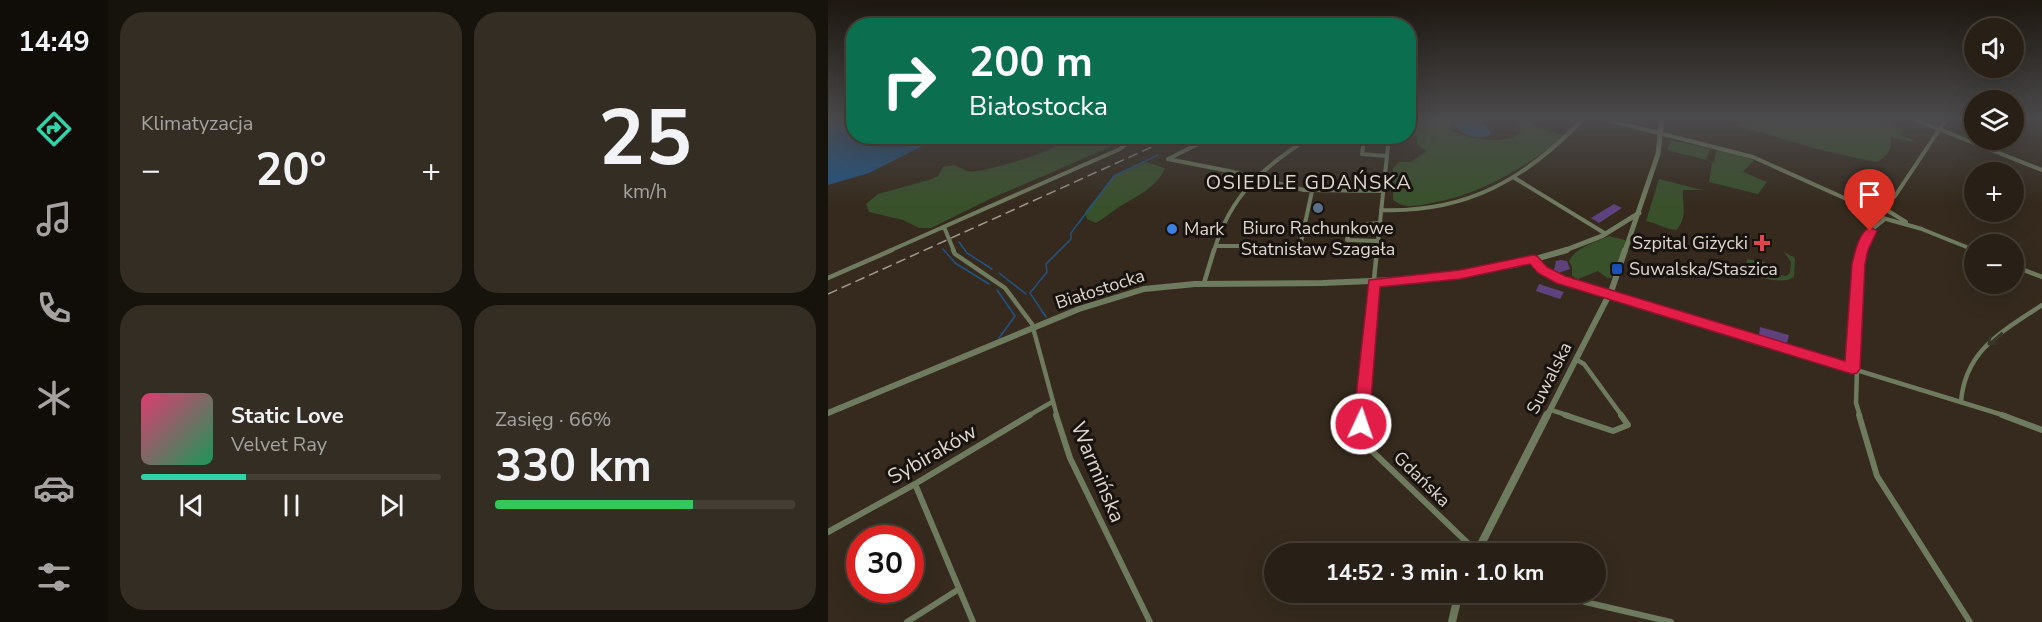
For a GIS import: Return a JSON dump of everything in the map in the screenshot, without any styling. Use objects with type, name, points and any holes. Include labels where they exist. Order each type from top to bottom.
[{"type":"street","points":[[828,278],[1123,147]]},
{"type":"street","points":[[1192,147],[1168,159],[1312,191],[1383,192]]},
{"type":"street","points":[[1204,284],[1229,212],[1269,164],[1295,147]]},
{"type":"street","name":"Gdańska","points":[[1363,147],[1362,154],[1388,156]]},
{"type":"street","name":"Gdańska","points":[[1389,147],[1360,415],[1364,438],[1371,450],[1466,543]]},
{"type":"street","points":[[1381,210],[1414,211],[1452,205],[1513,177],[1556,147]]},
{"type":"street","name":"Suwalska","points":[[1482,542],[1610,294],[1639,213],[1659,147]]},
{"type":"street","points":[[1716,147],[1753,157],[1845,198],[1964,246]]},
{"type":"street","points":[[1928,147],[1895,196],[1877,211],[1858,264],[1856,403],[1877,476],[1970,622]]},
{"type":"street","points":[[1983,147],[2042,170]]},
{"type":"street","points":[[1513,177],[1606,234]]},
{"type":"street","points":[[1216,246],[1292,247],[1300,244],[1312,191]]},
{"type":"street","points":[[1870,231],[1889,216],[1895,196]]},
{"type":"street","points":[[1877,211],[1889,216]]},
{"type":"street","name":"Białostocka","points":[[828,413],[1033,328],[1126,294],[1166,286],[1373,283],[1460,274],[1533,259],[1587,242],[1606,234],[1639,213]]},
{"type":"street","points":[[1378,241],[1347,240],[1352,225],[1380,223]]},
{"type":"street","name":"Warmińska","points":[[944,226],[955,255],[1005,288],[1020,304],[1033,328],[1052,402],[1070,458],[1148,619]]},
{"type":"street","points":[[1533,259],[1543,270],[1553,276],[1961,402],[2042,430]]},
{"type":"street","points":[[2024,270],[2042,277]]},
{"type":"street","points":[[1961,402],[1961,388],[1972,359],[2018,319],[2042,305]]},
{"type":"street","points":[[1551,410],[1613,431],[1628,425],[1584,364],[1577,360]]},
{"type":"street","name":"Sybiraków","points":[[828,532],[915,484],[1052,402]]},
{"type":"street","points":[[915,484],[973,622]]},
{"type":"street","points":[[907,622],[959,589]]},
{"type":"street","points":[[1452,622],[1456,603]]},
{"type":"street","points":[[1589,603],[1671,622]]},
{"type":"street","points":[[1140,622],[1148,619]]},
{"type":"green space","points":[[1110,147],[992,198],[931,228],[919,228],[903,220],[869,212],[866,204],[878,194],[932,179],[938,176],[943,167],[954,165],[967,171],[988,169],[1052,148]]},
{"type":"green space","points":[[1420,147],[1551,147],[1485,187],[1451,199],[1422,205],[1406,206],[1397,203],[1393,200],[1393,168],[1399,162],[1410,162],[1427,151]]},
{"type":"green space","points":[[1668,147],[1710,149],[1706,160],[1667,150]]},
{"type":"green space","points":[[1810,147],[1890,147],[1883,158],[1876,162]]},
{"type":"green space","points":[[1717,149],[1754,160],[1743,172],[1767,182],[1758,194],[1709,182],[1712,163],[1708,162],[1714,162]]},
{"type":"green space","points":[[1146,162],[1165,168],[1157,181],[1096,223],[1087,219],[1085,212],[1114,176]]},
{"type":"green space","points":[[1659,179],[1702,190],[1683,190],[1683,216],[1676,230],[1646,221]]},
{"type":"green space","points":[[1609,236],[1625,240],[1626,244],[1611,278],[1607,278],[1598,271],[1578,279],[1572,276],[1569,261],[1572,256],[1581,248]]},
{"type":"green space","points":[[1784,252],[1795,258],[1794,277],[1770,280],[1746,271],[1747,259],[1765,262],[1764,273],[1786,276],[1790,273],[1791,262]]},
{"type":"water","points":[[828,147],[920,147],[869,173],[828,185]]},
{"type":"building","points":[[1614,204],[1622,208],[1599,223],[1591,218]]},
{"type":"building","points":[[1556,261],[1567,261],[1570,269],[1558,273],[1554,270]]},
{"type":"building","points":[[1539,284],[1564,292],[1560,299],[1536,291]]},
{"type":"building","points":[[1760,327],[1789,335],[1787,343],[1759,335]]},
{"type":"waterway","points":[[1046,317],[1030,293],[1047,272],[1046,264],[1071,239],[1071,233],[1114,176],[1158,155]]},
{"type":"waterway","points":[[959,242],[967,253],[992,269]]},
{"type":"waterway","points":[[943,249],[955,263],[989,284]]},
{"type":"waterway","points":[[999,273],[1026,294]]},
{"type":"waterway","points":[[997,290],[1015,316],[999,338]]},
{"type":"railway","points":[[828,294],[1152,147]]},
{"type":"place","name":"Biuro Rachunkowe Statnisław Szagała","points":[[1318,208]]},
{"type":"place","name":"Mark","points":[[1172,229]]},
{"type":"place","name":"Szpital Giżycki","points":[[1762,243]]},
{"type":"place","name":"Suwalska/Staszica","points":[[1617,269]]},
{"type":"district","name":"OSIEDLE GDAŃSKA","points":[[1309,182]]},
{"type":"route","points":[[1361,424],[1373,283],[1482,271],[1533,259],[1543,270],[1561,279],[1852,369],[1858,264],[1870,231]]}]
